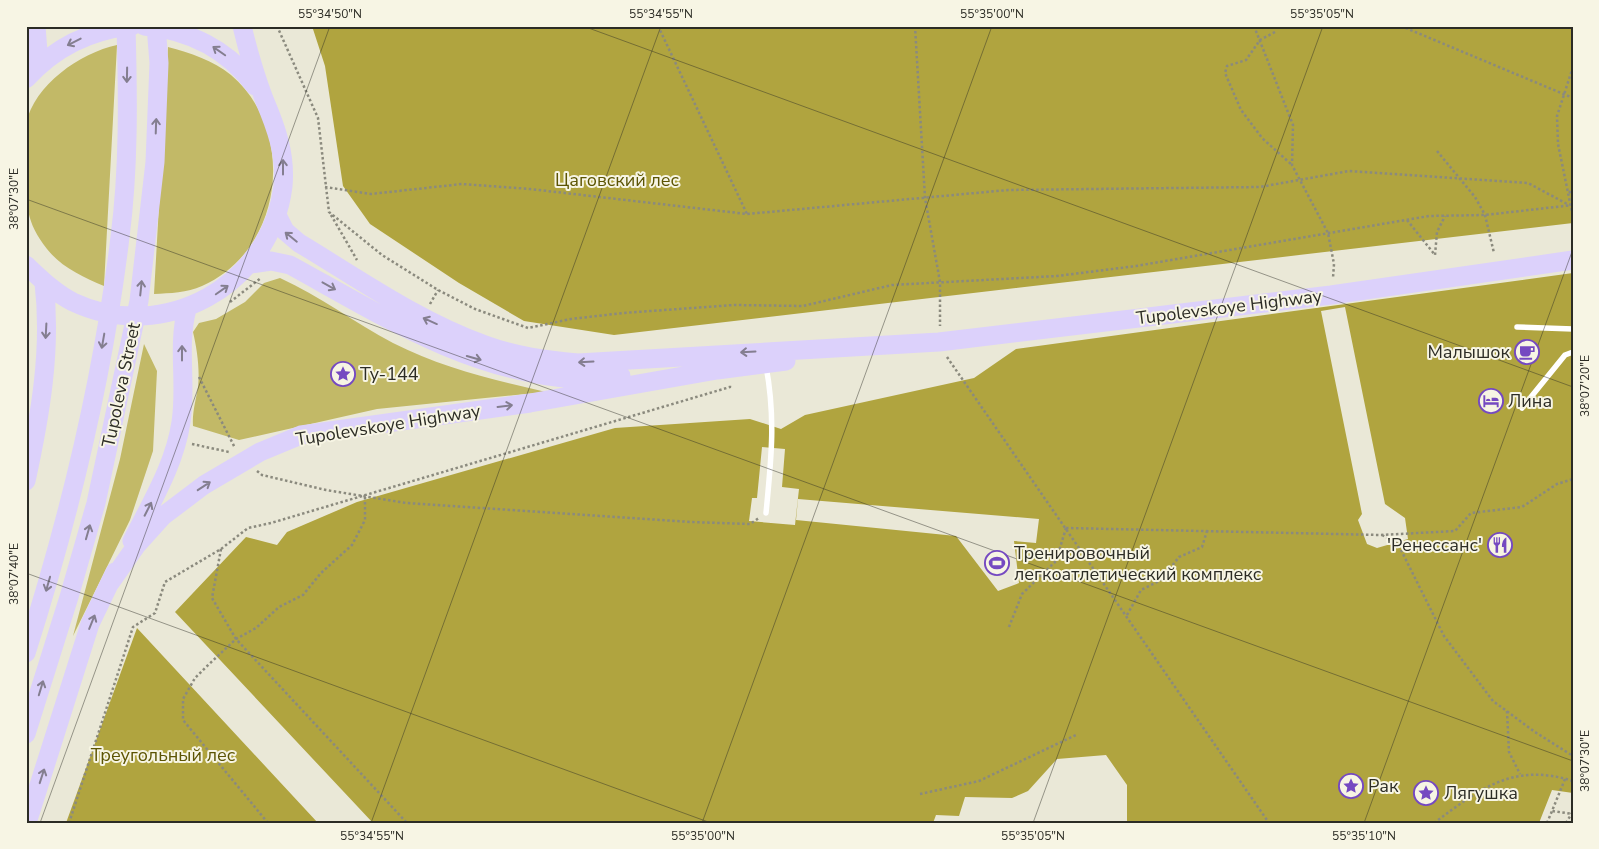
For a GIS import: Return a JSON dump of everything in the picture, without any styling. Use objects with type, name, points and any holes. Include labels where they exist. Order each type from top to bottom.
[{"type":"main road","points":[[32,72],[36,26]]},
{"type":"main road","points":[[32,72],[73,41],[120,27],[132,26]]},
{"type":"main road","points":[[144,26],[186,34],[217,49],[244,71],[264,99]]},
{"type":"main road","name":"Tupoleva Street","points":[[26,734],[70,597],[96,503],[139,301],[155,162],[159,63],[156,26]]},
{"type":"main road","points":[[26,265],[44,283],[74,303],[100,312],[118,315],[154,316],[188,308],[211,297],[232,282],[258,269],[266,240],[277,215],[283,186],[283,156],[276,126],[249,56],[242,26]]},
{"type":"main road","name":"Tupoleva Street","points":[[26,653],[68,510],[91,414],[120,237],[125,164],[120,27]]},
{"type":"main road","name":"Tupolevskoye Highway","points":[[277,215],[285,231],[299,243],[423,318],[485,345],[532,358],[578,363],[939,342],[1331,295],[1573,260]]},
{"type":"main road","name":"Tupolevskoye Highway","points":[[258,269],[272,261],[290,265],[415,334],[465,356],[521,372],[576,379],[722,369],[884,345]]},
{"type":"main road","points":[[26,481],[42,388],[46,320],[44,283]]},
{"type":"main road","points":[[27,823],[90,624],[162,482],[176,447],[182,421],[182,327],[188,308]]},
{"type":"main road","name":"Tupolevskoye Highway","points":[[110,583],[136,546],[163,516],[204,485],[245,463],[260,452],[301,435],[530,403],[722,369]]},
{"type":"lane","points":[[1517,326],[1573,329]]},
{"type":"lane","points":[[1522,408],[1565,355],[1573,352]]},
{"type":"lane","points":[[765,364],[771,395],[773,432],[766,513]]},
{"type":"path","points":[[277,26],[318,118],[328,212],[360,266]]},
{"type":"path","points":[[658,26],[748,214]]},
{"type":"path","points":[[915,26],[925,198],[940,282],[939,342],[944,353],[1127,615],[1269,823]]},
{"type":"path","points":[[1254,26],[1293,125],[1292,166]]},
{"type":"path","points":[[1401,26],[1573,98]]},
{"type":"path","points":[[1275,32],[1260,40],[1246,60],[1227,66],[1225,73],[1241,110],[1262,138],[1292,166],[1328,233],[1334,264],[1331,295]]},
{"type":"path","points":[[1573,67],[1556,116],[1558,144],[1573,217]]},
{"type":"path","points":[[1437,151],[1459,177],[1485,215],[1494,253]]},
{"type":"path","points":[[325,187],[370,194],[472,185],[530,189],[748,214],[1008,190],[1260,187],[1349,171],[1528,183],[1571,205]]},
{"type":"path","points":[[1569,193],[1573,189]]},
{"type":"path","points":[[328,212],[382,255],[438,290],[475,309],[528,328],[571,318],[623,313],[734,305],[803,306],[892,286],[1083,273],[1407,220],[1445,216],[1485,215],[1571,205]]},
{"type":"path","points":[[1407,220],[1434,255],[1437,232],[1445,216]]},
{"type":"path","points":[[228,303],[236,300],[258,269]]},
{"type":"path","points":[[69,823],[133,627],[155,613],[166,582],[221,549],[248,528],[271,523],[730,387],[722,369]]},
{"type":"path","points":[[189,444],[238,453],[199,376]]},
{"type":"path","points":[[245,463],[262,475],[326,490],[406,503],[691,522],[750,524],[766,513]]},
{"type":"path","points":[[1066,528],[1381,535],[1455,532],[1471,513],[1522,507],[1557,484],[1573,478]]},
{"type":"path","points":[[268,823],[183,720],[183,699],[195,678],[236,639],[256,628],[279,607],[303,595],[321,573],[352,544],[365,520],[365,495]]},
{"type":"path","points":[[1009,627],[1022,594],[1056,561],[1066,528]]},
{"type":"path","points":[[1127,615],[1140,590],[1161,580],[1179,557],[1202,546],[1207,531]]},
{"type":"path","points":[[1381,535],[1398,544],[1444,636],[1493,701],[1573,756]]},
{"type":"path","points":[[221,549],[212,598],[236,639],[407,823]]},
{"type":"path","points":[[1508,711],[1509,752],[1520,774]]},
{"type":"path","points":[[920,794],[979,781],[1078,734]]},
{"type":"path","points":[[1434,823],[1478,791],[1520,774],[1538,774],[1573,781]]},
{"type":"path","points":[[1548,823],[1565,778]]},
{"type":"path","points":[[1552,811],[1572,814],[1566,823]]},
{"type":"shaded area","points":[[117,45],[104,286],[80,275],[59,261],[47,249],[35,230],[31,222],[26,195],[25,136],[26,124],[31,110],[38,96],[49,84],[74,63],[88,55]]},
{"type":"shaded area","points":[[168,47],[217,65],[231,75],[252,99],[266,127],[272,157],[272,188],[265,218],[250,246],[229,269],[202,286],[190,290],[154,294]]},
{"type":"shaded area","points":[[280,278],[393,343],[430,360],[507,383],[546,392],[377,409],[239,440],[193,426],[199,373],[193,332],[199,323],[216,319],[245,302],[264,283]]},
{"type":"shaded area","points":[[144,344],[157,371],[153,451],[130,520],[73,636],[120,459]]},
{"type":"green space","name":"Цаговский лес","points":[[312,26],[1573,26],[1573,223],[614,335],[524,321],[459,283],[370,224],[343,186],[325,66]]},
{"type":"green space","points":[[1573,273],[1573,793],[1552,790],[1539,823],[1127,823],[1127,785],[1106,755],[1057,759],[1028,791],[1012,798],[965,797],[959,816],[936,815],[933,823],[373,823],[175,612],[246,537],[277,545],[287,532],[357,502],[615,428],[750,419],[781,429],[805,415],[974,378],[1016,349]],"holes":[[[1345,307],[1385,504],[1405,518],[1408,539],[1377,548],[1367,544],[1358,520],[1362,514],[1321,311]],[[762,447],[785,449],[782,487],[799,489],[795,525],[749,521],[752,498],[757,498]],[[798,499],[1039,519],[1036,543],[1014,541],[1019,583],[998,591],[956,536],[796,520]]]},
{"type":"green space","name":"Треугольный лес","points":[[137,628],[318,823],[66,823]]},
{"type":"place","name":"Малышок","points":[[1527,352]]},
{"type":"place","name":"Ty-144","points":[[343,374]]},
{"type":"place","name":"Лина","points":[[1491,401]]},
{"type":"place","name":"'Ренессанс'","points":[[1500,545]]},
{"type":"place","name":"Тренировочный легкоатлетический комплекс","points":[[997,563]]},
{"type":"place","name":"Рак","points":[[1351,786]]},
{"type":"place","name":"Лягушка","points":[[1426,793]]}]
